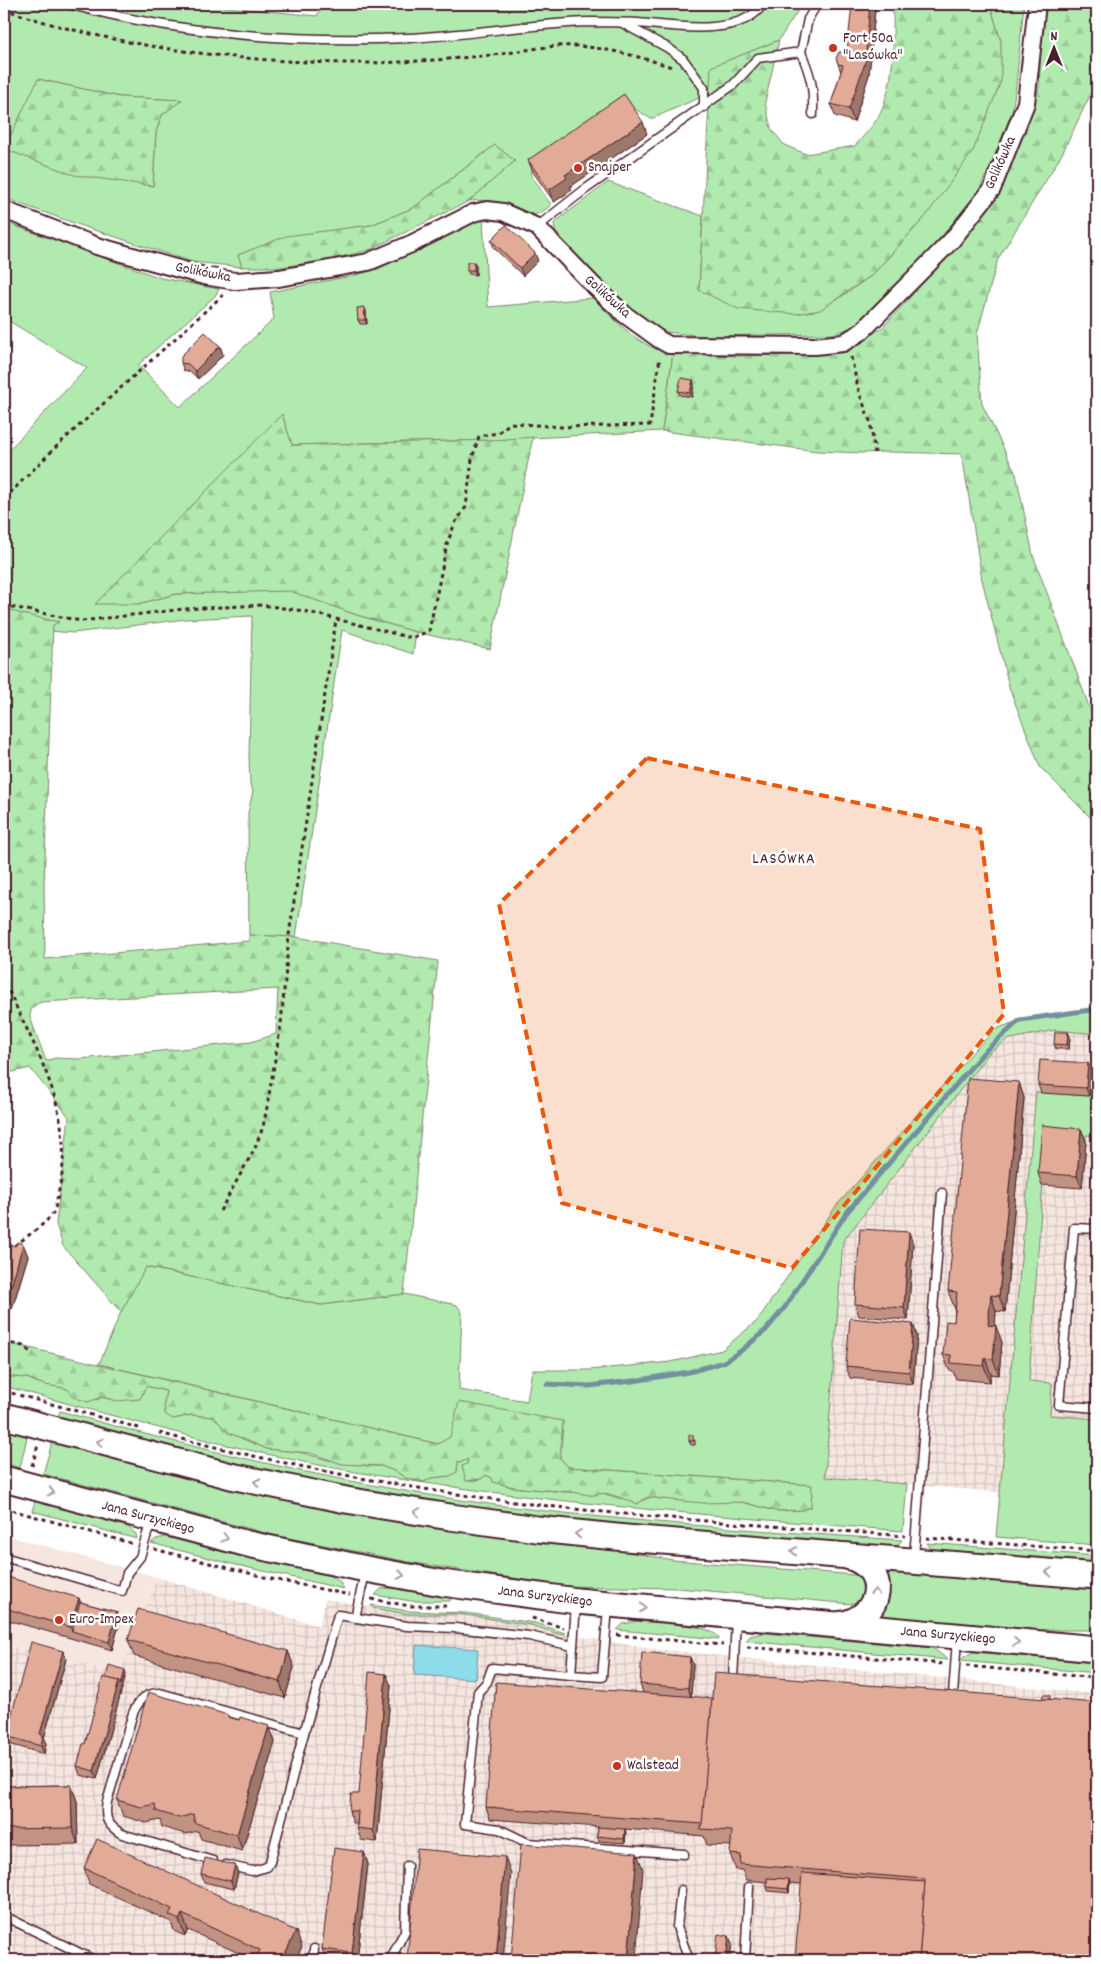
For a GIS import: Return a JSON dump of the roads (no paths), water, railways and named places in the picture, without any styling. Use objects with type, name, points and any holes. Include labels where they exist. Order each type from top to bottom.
[{"type":"main road","points":[[4,1416],[231,1476],[376,1506],[459,1519],[566,1533],[1097,1576]]},
{"type":"main road","name":"Jana Surzyckiego","points":[[4,1479],[248,1544],[366,1569],[470,1587],[577,1602],[1097,1650]]},
{"type":"main road","points":[[828,1626],[848,1624],[860,1619],[870,1610],[876,1597],[876,1583],[867,1566],[858,1560],[842,1555]]},
{"type":"street","name":"Golikówka","points":[[4,210],[97,246],[204,276],[235,281],[279,278],[368,262],[411,244],[468,215],[492,210],[503,212],[537,227],[624,314],[660,340],[669,344],[815,346],[843,342],[861,332],[910,285],[952,240],[992,189],[1026,103],[1037,4]]},
{"type":"lane","points":[[68,4],[144,22],[238,34],[332,40],[409,38],[564,23],[621,22],[702,28],[730,24],[748,18],[763,4]]},
{"type":"lane","points":[[813,114],[814,90],[810,73],[801,52],[809,16],[818,4]]},
{"type":"lane","points":[[621,22],[668,48],[683,59],[704,88],[704,107]]},
{"type":"lane","points":[[537,227],[583,191],[733,86],[758,58],[801,52]]},
{"type":"lane","points":[[914,1561],[942,1193]]},
{"type":"lane","points":[[1097,1229],[1074,1228],[1058,1404],[1097,1408]]},
{"type":"lane","points":[[4,1557],[122,1591],[127,1572],[140,1557],[151,1519]]},
{"type":"lane","points":[[355,1618],[366,1569]]},
{"type":"lane","points":[[571,1674],[577,1602]]},
{"type":"lane","points":[[608,1605],[602,1677],[492,1668],[487,1682],[478,1692],[465,1824],[499,1829],[528,1842],[684,1854]]},
{"type":"lane","points":[[304,1733],[160,1693],[144,1696],[132,1713],[107,1802],[106,1820],[111,1827],[122,1834],[242,1870],[252,1872],[267,1868],[338,1615],[407,1626],[455,1628],[529,1636],[573,1646]]},
{"type":"lane","points":[[733,1680],[736,1617]]},
{"type":"lane","points":[[953,1695],[957,1637]]},
{"type":"lane","points":[[390,1960],[405,1931],[407,1866]]},
{"type":"lane","points":[[745,1960],[749,1887]]},
{"type":"lane","points":[[681,1890],[677,1926],[689,1960]]},
{"type":"lane","points":[[4,1916],[94,1960]]},
{"type":"lane","points":[[314,1950],[314,1960]]},
{"type":"water","points":[[416,1645],[478,1649],[476,1679],[414,1675]]},
{"type":"waterway","points":[[547,1384],[589,1386],[689,1372],[724,1362],[742,1350],[766,1330],[785,1307],[847,1212],[983,1053],[1020,1020],[1097,1009]]},
{"type":"place","name":"Fort 50a \"Lasówka\"","points":[[833,48]]},
{"type":"place","name":"Snajper","points":[[578,168]]},
{"type":"place","name":"Euro-Impex","points":[[59,1620]]},
{"type":"place","name":"Walstead","points":[[617,1766]]},
{"type":"district","name":"LASÓWKA","points":[[784,859]]}]
